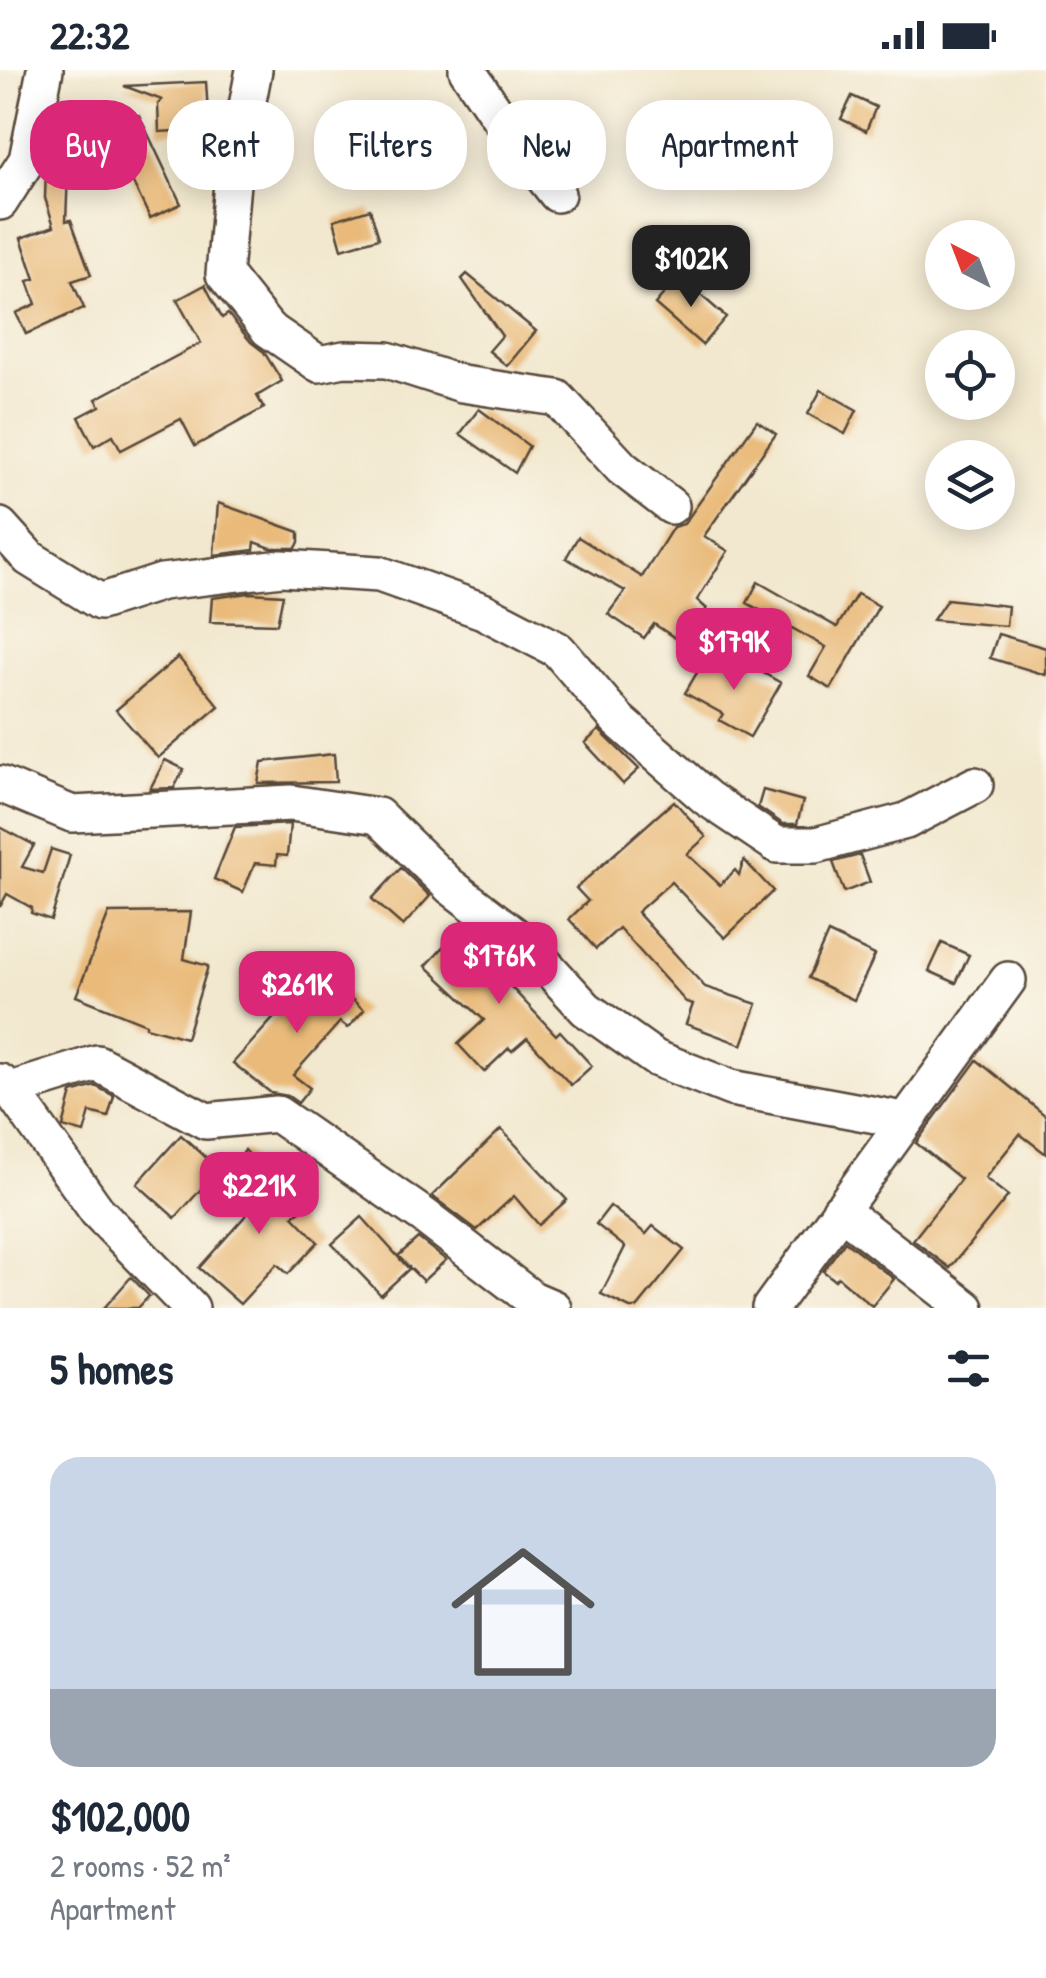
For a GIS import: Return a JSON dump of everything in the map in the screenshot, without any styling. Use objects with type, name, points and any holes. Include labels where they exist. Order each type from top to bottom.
[{"type":"street","points":[[0,202],[27,160],[44,70]]},
{"type":"street","points":[[254,70],[232,182],[224,274],[268,329],[319,364],[344,359],[387,360],[462,384],[557,398],[622,468],[670,506]]},
{"type":"street","points":[[467,70],[516,142],[558,194]]},
{"type":"street","points":[[0,526],[29,558],[100,602],[162,582],[282,568],[380,574],[483,611],[558,650],[618,720],[707,798],[777,845],[816,845],[906,821],[975,785]]},
{"type":"street","points":[[0,784],[72,814],[291,803],[378,816],[450,886],[527,945],[586,1010],[655,1058],[731,1088],[904,1120]]},
{"type":"street","points":[[770,1308],[1008,980]]},
{"type":"street","points":[[191,1308],[97,1211],[6,1086],[97,1063],[206,1121],[276,1114],[424,1216],[532,1299],[553,1308]]},
{"type":"street","points":[[840,1210],[966,1308]]},
{"type":"building","points":[[206,82],[207,100],[167,100],[167,132],[159,132],[158,104],[162,100],[124,86]]},
{"type":"building","points":[[852,96],[876,107],[866,131],[841,119]]},
{"type":"building","points":[[147,132],[167,174],[167,190],[174,190],[181,204],[150,218],[137,190],[147,190]]},
{"type":"building","points":[[45,190],[67,190],[66,221],[71,220],[91,275],[72,281],[84,308],[26,334],[16,313],[36,304],[28,281],[35,279],[21,238],[54,226]]},
{"type":"building","points":[[370,209],[379,238],[342,249],[334,220]]},
{"type":"building","points":[[467,274],[536,331],[507,366],[489,351],[502,336],[462,279]]},
{"type":"building","points":[[679,276],[726,317],[702,345],[655,304]]},
{"type":"building","points":[[205,285],[222,318],[228,314],[264,352],[282,381],[257,396],[264,408],[195,446],[181,419],[121,450],[113,435],[94,446],[79,417],[100,406],[96,399],[201,343],[177,300]]},
{"type":"building","points":[[821,390],[857,410],[845,434],[808,414]]},
{"type":"building","points":[[479,409],[529,446],[515,473],[460,434]]},
{"type":"building","points":[[757,421],[776,434],[704,536],[728,551],[697,600],[707,609],[681,642],[654,624],[644,638],[608,614],[625,591],[566,558],[578,537],[642,577],[673,527],[684,524]]},
{"type":"building","points":[[218,503],[299,532],[296,548],[271,548],[255,542],[254,550],[214,555]]},
{"type":"building","points":[[758,582],[837,627],[857,594],[879,606],[831,689],[809,676],[826,647],[747,603]]},
{"type":"building","points":[[249,593],[283,595],[277,624],[210,622],[212,598]]},
{"type":"building","points":[[947,599],[1008,606],[1006,626],[933,620]]},
{"type":"building","points":[[998,634],[1046,648],[1046,675],[990,658]]},
{"type":"building","points":[[709,652],[746,673],[751,666],[781,683],[750,737],[719,720],[723,714],[685,693]]},
{"type":"building","points":[[178,657],[219,706],[158,758],[116,710]]},
{"type":"building","points":[[599,730],[639,769],[623,784],[585,743]]},
{"type":"building","points":[[334,754],[336,782],[258,783],[262,762]]},
{"type":"building","points":[[165,760],[184,769],[174,788],[150,789]]},
{"type":"building","points":[[763,790],[803,801],[797,824],[783,824],[758,807]]},
{"type":"building","points":[[674,801],[706,837],[687,854],[720,885],[735,870],[739,875],[744,860],[773,891],[725,938],[671,882],[637,912],[705,987],[757,1004],[742,1045],[686,1024],[693,1004],[686,1002],[619,928],[596,949],[569,919],[588,901],[576,888]]},
{"type":"building","points":[[290,824],[287,856],[277,855],[276,865],[255,863],[243,892],[214,879],[235,827]]},
{"type":"building","points":[[0,827],[34,845],[22,867],[43,873],[51,849],[70,855],[51,920],[31,913],[32,908],[7,894],[0,907]]},
{"type":"building","points":[[860,855],[870,882],[844,892],[833,862]]},
{"type":"building","points":[[401,868],[430,896],[403,926],[372,899]]},
{"type":"building","points":[[191,912],[184,959],[208,966],[186,1038],[146,1027],[76,996],[109,913]]},
{"type":"building","points":[[465,924],[509,961],[498,973],[556,1035],[560,1031],[592,1066],[571,1085],[527,1038],[512,1051],[509,1048],[484,1072],[458,1044],[484,1020],[426,966]]},
{"type":"building","points":[[828,933],[875,955],[854,1000],[808,978]]},
{"type":"building","points":[[942,943],[969,955],[956,983],[929,971]]},
{"type":"building","points":[[318,969],[364,1010],[348,1028],[340,1022],[293,1075],[310,1088],[298,1103],[288,1096],[271,1093],[233,1063]]},
{"type":"building","points":[[977,1060],[1046,1116],[1046,1154],[1020,1134],[985,1178],[1008,1196],[950,1268],[913,1240],[961,1179],[916,1143]]},
{"type":"building","points":[[95,1086],[114,1096],[108,1117],[90,1112],[84,1133],[63,1127],[72,1093]]},
{"type":"building","points":[[501,1129],[567,1200],[539,1225],[514,1196],[477,1230],[432,1196]]},
{"type":"building","points":[[181,1135],[219,1169],[175,1218],[137,1184]]},
{"type":"building","points":[[245,1150],[300,1211],[293,1216],[318,1242],[288,1274],[277,1264],[240,1304],[199,1268],[263,1196],[230,1174]]},
{"type":"building","points":[[610,1206],[646,1234],[653,1226],[684,1250],[637,1308],[601,1294],[625,1247],[596,1224]]},
{"type":"building","points":[[362,1217],[409,1269],[381,1295],[332,1244]]},
{"type":"building","points":[[418,1238],[446,1260],[423,1281],[398,1256]]},
{"type":"building","points":[[845,1241],[894,1279],[872,1306],[838,1277],[835,1280],[823,1271]]},
{"type":"building","points":[[131,1277],[149,1296],[138,1308],[104,1308]]}]
